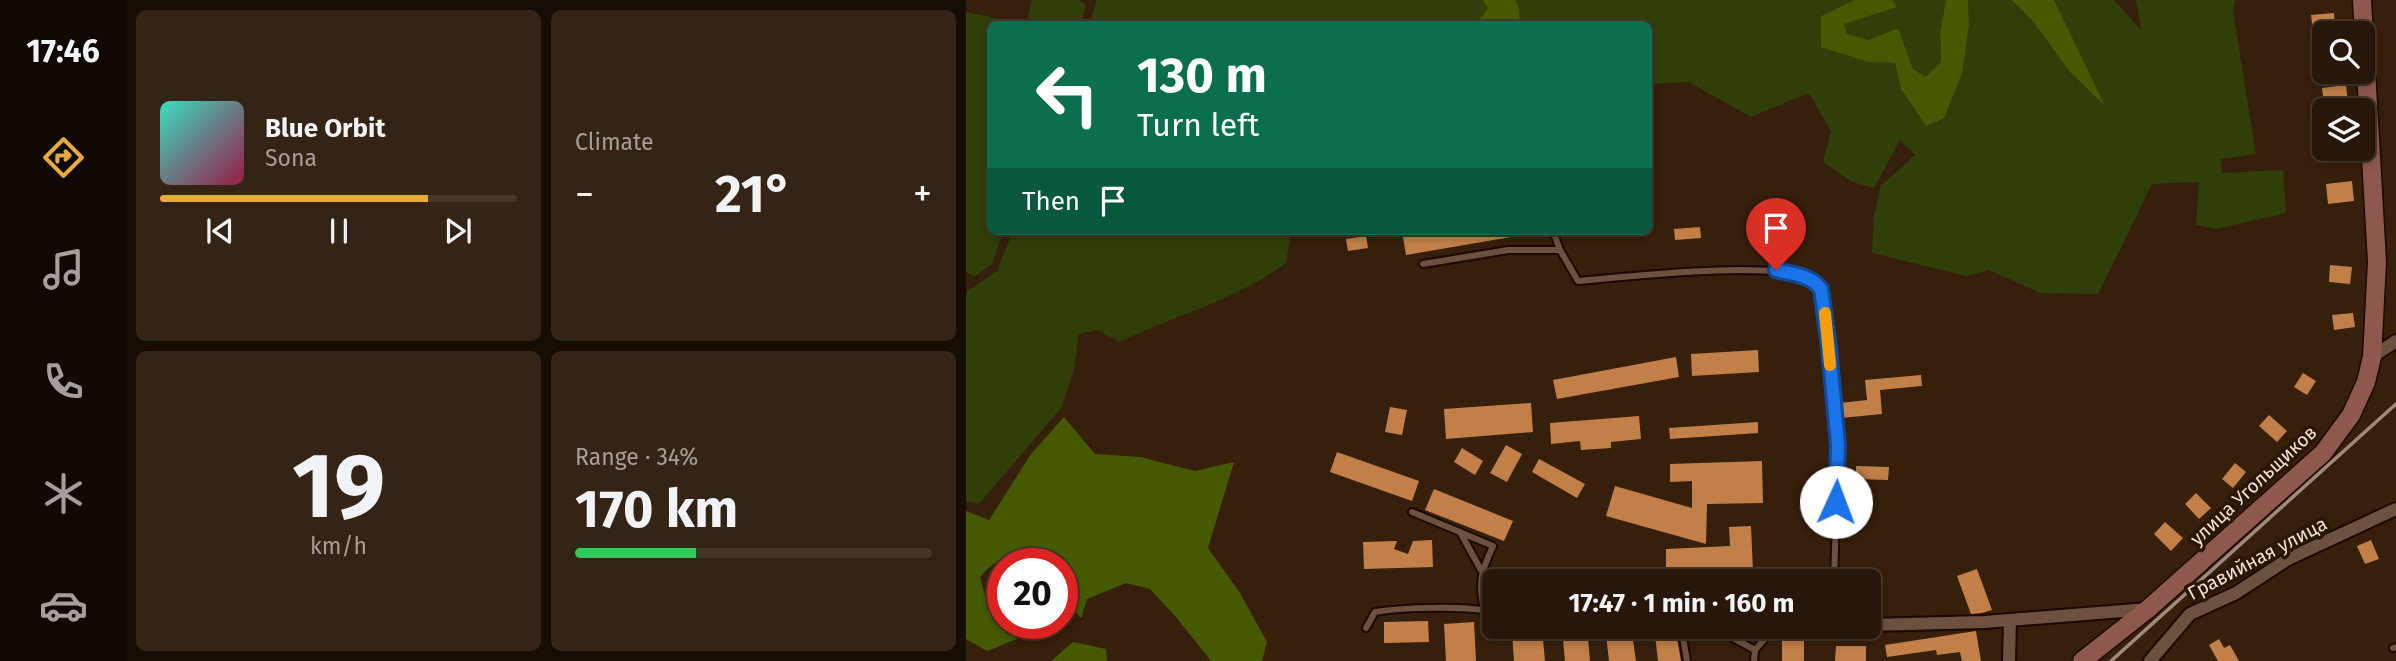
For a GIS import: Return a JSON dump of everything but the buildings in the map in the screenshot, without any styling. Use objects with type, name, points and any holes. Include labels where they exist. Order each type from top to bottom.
[{"type":"street","name":"улица Угольщиков","points":[[2082,661],[2148,609],[2323,453],[2351,415],[2365,382],[2372,357],[2377,262],[2362,0]]},
{"type":"street","points":[[2372,357],[2396,341]]},
{"type":"street","name":"Гравийная улица","points":[[2151,661],[2190,614],[2235,593],[2288,559],[2396,509]]},
{"type":"street","points":[[1881,625],[2010,620],[2148,609]]},
{"type":"street","points":[[2010,620],[2010,661]]},
{"type":"lane","points":[[1554,235],[1578,281],[1684,273],[1776,270],[1815,281],[1821,289],[1825,309],[1838,446],[1834,569]]},
{"type":"lane","points":[[1423,264],[1508,250],[1560,250]]},
{"type":"lane","points":[[1412,512],[1493,546],[1481,570],[1482,600]]},
{"type":"lane","points":[[1460,532],[1481,570]]},
{"type":"lane","points":[[1366,628],[1375,612],[1482,610]]},
{"type":"lane","points":[[1683,639],[1687,661]]},
{"type":"lane","points":[[1735,639],[1755,650]]},
{"type":"lane","points":[[1754,661],[1755,650],[1765,639]]},
{"type":"green space","points":[[1032,0],[1079,0],[1086,5],[1082,21],[1027,21]]},
{"type":"green space","points":[[1097,0],[1482,0],[1488,8],[1478,21],[1090,21]]},
{"type":"green space","points":[[1482,0],[1515,0],[1520,21],[1478,21],[1488,8]]},
{"type":"green space","points":[[1515,0],[1854,0],[1821,16],[1868,62],[1895,63],[1901,89],[1926,126],[1969,25],[1968,0],[2011,0],[2031,19],[2070,72],[2103,104],[2054,0],[2114,0],[2141,30],[2136,0],[2235,0],[2233,11],[2256,154],[2221,159],[2222,173],[2283,170],[2286,213],[2216,229],[2196,225],[2199,182],[2152,184],[2098,294],[2040,293],[1989,270],[1966,276],[1872,253],[1874,215],[1881,186],[1915,155],[1900,140],[1874,188],[1852,182],[1823,162],[1831,131],[1809,93],[1751,117],[1689,82],[1652,84],[1652,21],[1518,21]]},
{"type":"green space","points":[[1854,0],[1892,0],[1897,7],[1844,24],[1847,34],[1869,40],[1898,28],[1913,69],[1926,77],[1941,62],[1940,33],[1946,0],[1968,0],[1969,25],[1962,74],[1944,118],[1926,126],[1901,89],[1895,63],[1868,62],[1821,47],[1821,16]]},
{"type":"green space","points":[[1892,0],[1946,0],[1940,33],[1941,62],[1927,78],[1913,69],[1898,28],[1869,41],[1847,34],[1843,24],[1896,7]]},
{"type":"green space","points":[[2011,0],[2054,0],[2105,106],[2070,72],[2031,19]]},
{"type":"green space","points":[[966,12],[1011,21],[987,21],[987,235],[1003,235],[992,264],[974,277],[966,272]]},
{"type":"green space","points":[[1011,235],[1290,235],[1286,263],[1226,297],[1120,342],[1097,330],[1079,334],[1074,369],[1061,408],[979,504],[966,501],[966,292],[997,271]]},
{"type":"green space","points":[[1064,417],[1095,454],[1140,457],[1195,471],[1234,462],[1208,548],[1240,593],[1267,642],[1262,661],[1211,661],[1150,589],[1126,583],[1087,599],[1081,618],[1078,615],[1078,548],[987,548],[987,569],[980,577],[987,602],[987,639],[1017,639],[987,651],[966,639],[966,511],[989,520],[1031,454]]},
{"type":"green space","points":[[1073,642],[1106,649],[1107,661],[1051,661]]},
{"type":"railway","points":[[2111,661],[2396,404]]},
{"type":"slow traffic","points":[[1825,313],[1830,365]]},
{"type":"route","points":[[1776,270],[1815,281],[1821,289],[1838,446],[1836,502]]}]
